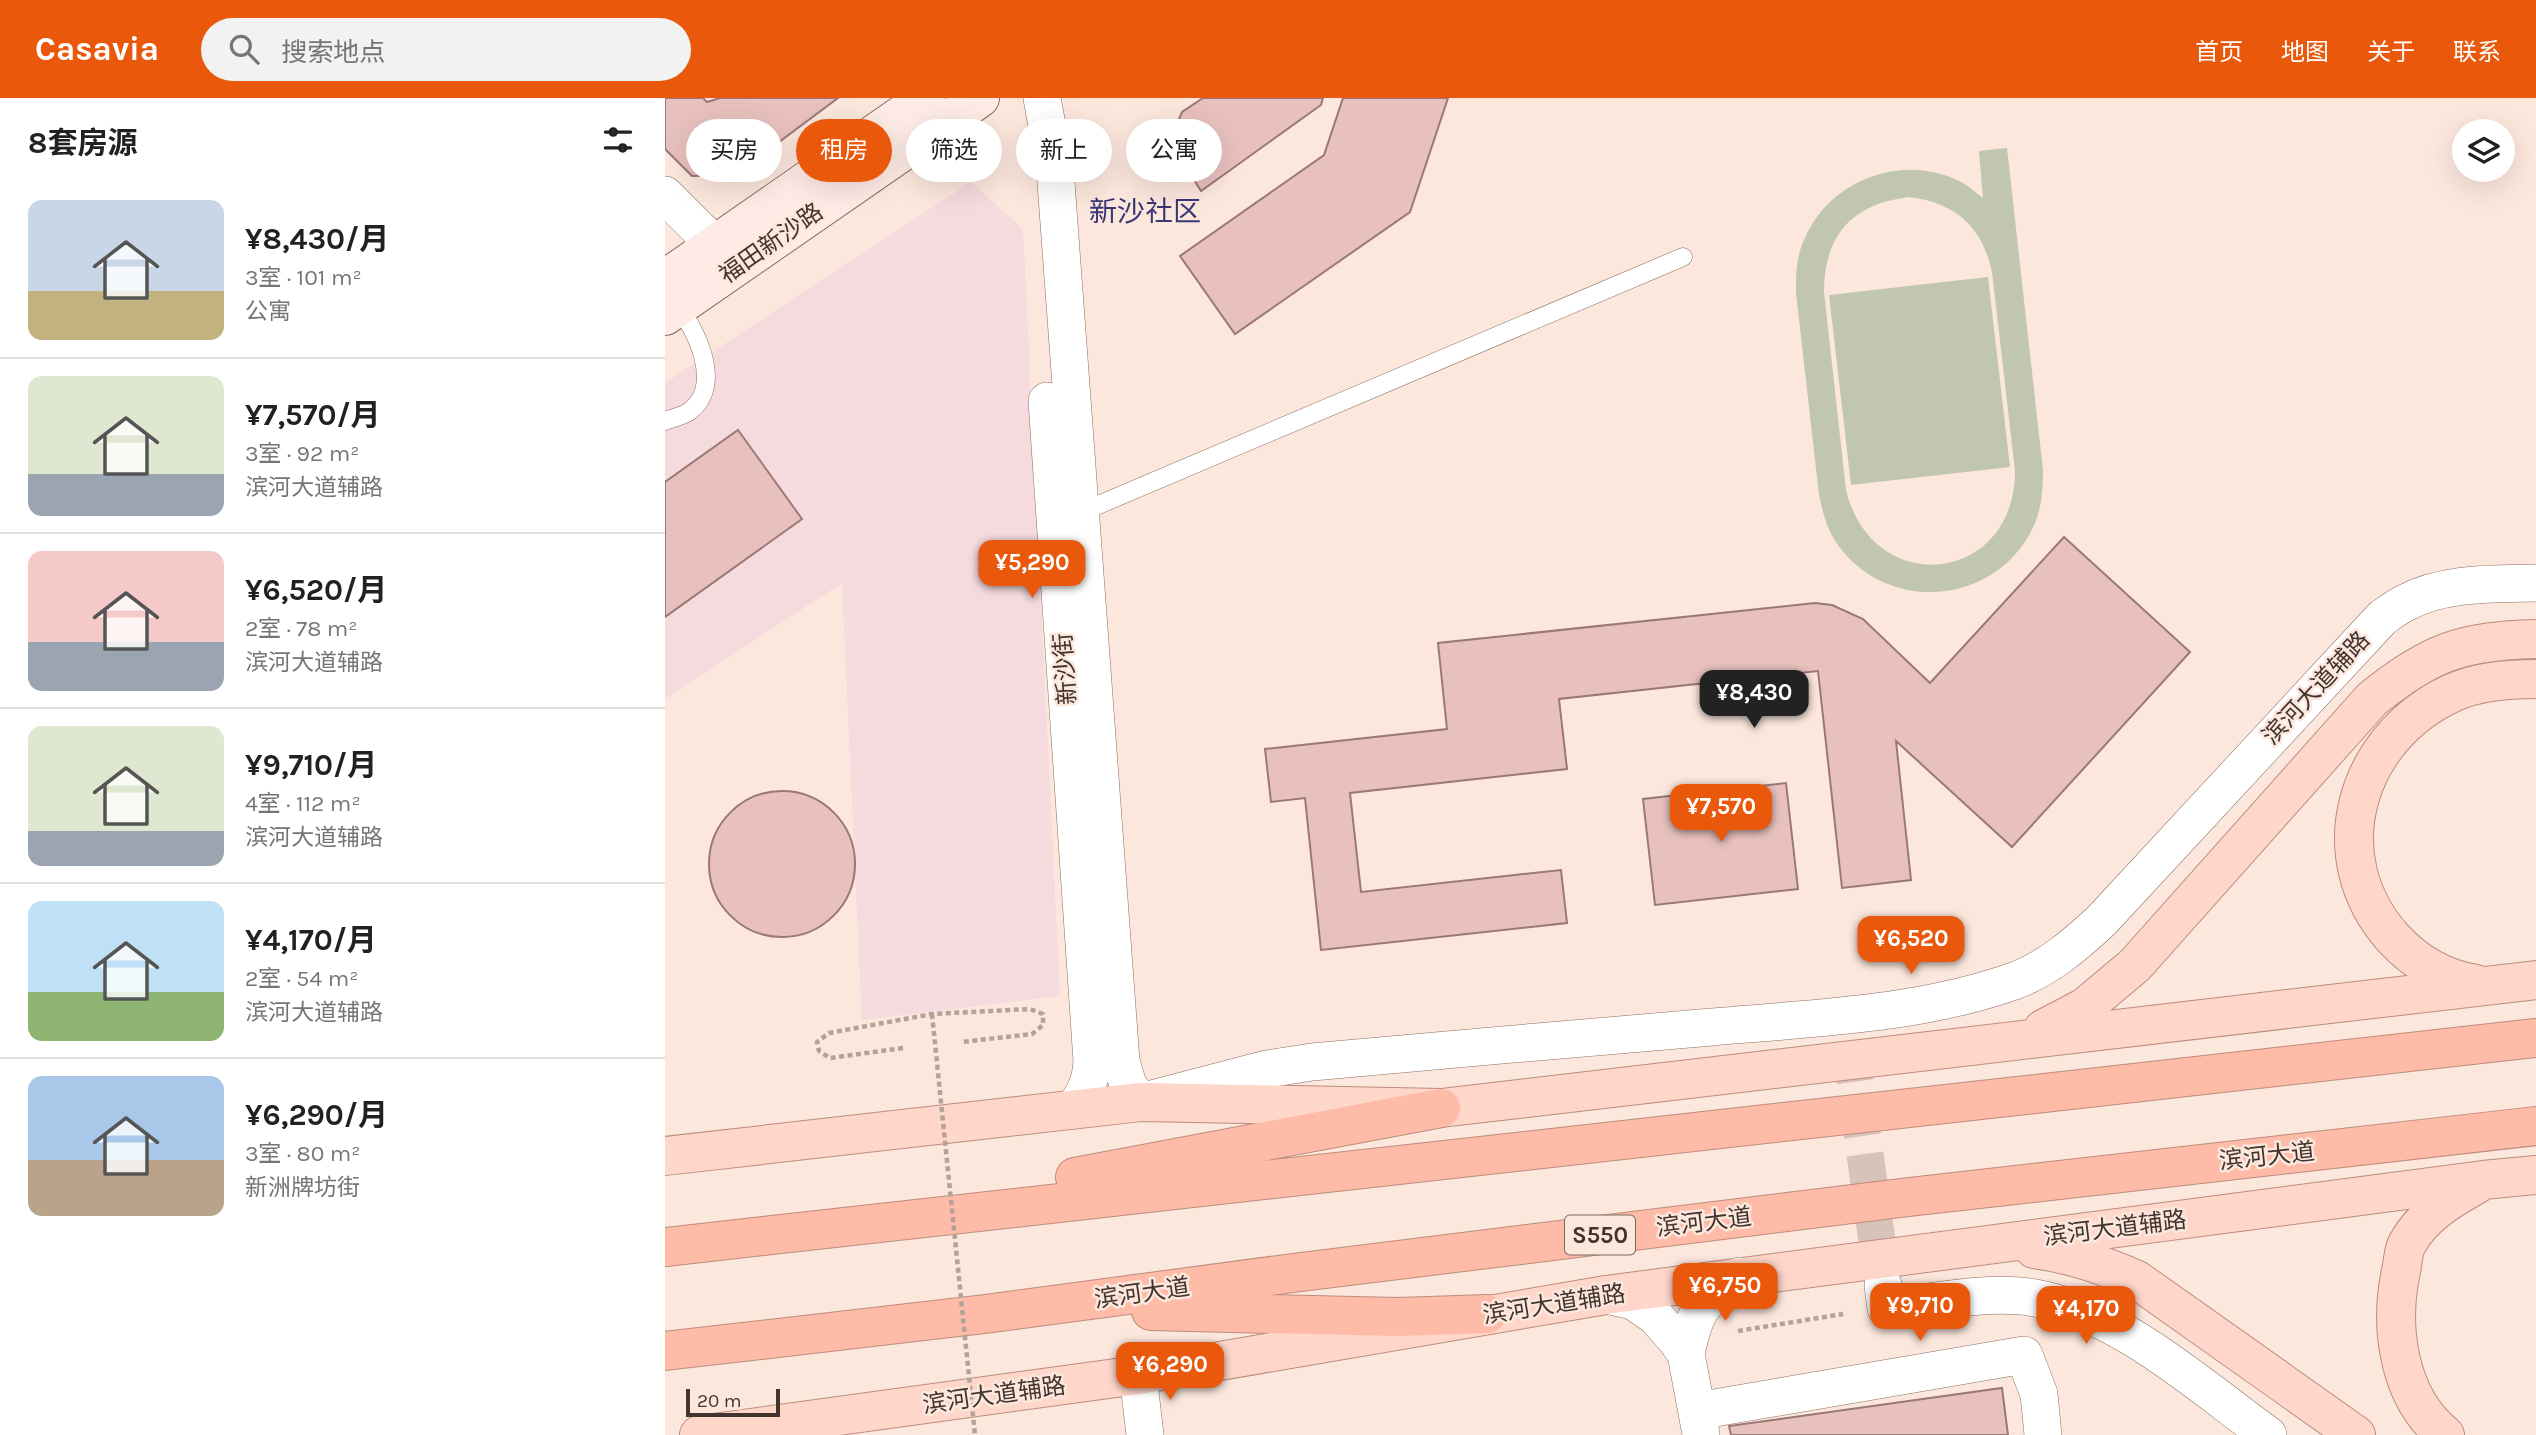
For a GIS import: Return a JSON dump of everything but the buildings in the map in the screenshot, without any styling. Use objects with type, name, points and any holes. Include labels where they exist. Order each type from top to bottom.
[{"type":"highway","points":[[665,1247],[2536,1038]]},
{"type":"highway","points":[[762,1235],[1441,1108]]},
{"type":"highway","name":"滨河大道","points":[[665,1351],[985,1314],[1882,1200],[2536,1126]]},
{"type":"highway","points":[[985,1314],[1101,1310],[1398,1317],[1487,1314]]},
{"type":"main road","points":[[2017,1039],[2055,1024],[2085,1007],[2136,965],[2372,699],[2394,681],[2416,666],[2456,648],[2502,640],[2536,639]]},
{"type":"main road","points":[[2495,984],[2462,982],[2446,976],[2414,957],[2385,929],[2366,900],[2360,882],[2355,852],[2355,815],[2363,782],[2372,766],[2395,736],[2422,711],[2455,692],[2473,686],[2536,679]]},
{"type":"main road","name":"滨河大道辅路","points":[[665,1156],[1141,1102],[1441,1108],[2536,980]]},
{"type":"main road","name":"滨河大道辅路","points":[[699,1435],[1138,1375],[1606,1294],[2536,1175]]},
{"type":"main road","points":[[2445,1435],[2430,1423],[2409,1386],[2396,1336],[2397,1291],[2406,1245],[2437,1207],[2483,1180]]},
{"type":"main road","points":[[1997,1244],[2078,1257],[2137,1280],[2356,1435]]},
{"type":"street","name":"福田新沙路","points":[[668,299],[926,98]]},
{"type":"street","name":"福田新沙路","points":[[726,256],[980,98]]},
{"type":"street","name":"新沙街","points":[[1016,98],[1029,157],[1068,519],[1121,1061],[1128,1085],[1141,1102]]},
{"type":"street","name":"新沙街","points":[[1042,98],[1055,169],[1092,1061],[1087,1088],[1072,1110]]},
{"type":"street","points":[[665,195],[726,256]]},
{"type":"street","name":"滨河大道辅路","points":[[1141,1102],[1267,1069],[1312,1062],[1848,1030],[2016,980],[2046,965],[2075,945],[2101,921],[2382,618],[2404,603],[2426,594],[2484,585],[2536,583]]},
{"type":"street","points":[[1739,1276],[1701,1305],[1691,1325],[1685,1354],[1699,1423],[2024,1355],[2039,1394],[2043,1435]]},
{"type":"street","points":[[1884,1285],[1886,1308],[1980,1297],[2034,1298],[2084,1312],[2136,1340],[2268,1435]]},
{"type":"street","points":[[1606,1294],[1633,1301],[1655,1316],[1685,1354]]},
{"type":"street","points":[[1138,1375],[1145,1435]]},
{"type":"lane","points":[[1068,519],[1683,257]]},
{"type":"lane","points":[[665,421],[689,411],[701,399],[707,383],[700,346],[668,299]]},
{"type":"path","points":[[903,1048],[831,1058],[819,1051],[817,1042],[829,1033],[932,1014],[1030,1009],[1043,1014],[1043,1025],[1032,1034],[962,1042]]},
{"type":"path","points":[[932,1014],[975,1435]]},
{"type":"path","points":[[1738,1331],[1843,1314]]},
{"type":"shaded area","points":[[971,182],[1023,229],[1060,996],[862,1020],[842,583],[665,699],[665,383]]},
{"type":"green space","points":[[2007,148],[2043,470],[2042,497],[2035,523],[2019,550],[1997,571],[1971,585],[1943,591],[1914,591],[1886,583],[1860,568],[1838,545],[1826,521],[1819,495],[1796,293],[1798,259],[1804,240],[1831,201],[1849,187],[1870,177],[1892,171],[1939,173],[1964,184],[1983,198],[1979,151]],"holes":[[[1909,197],[1926,200],[1953,211],[1964,220],[1974,230],[1987,256],[1992,272],[2015,471],[2009,509],[1992,537],[1969,556],[1941,564],[1911,562],[1884,549],[1861,525],[1846,490],[1824,292],[1829,254],[1836,238],[1857,215],[1889,201]]]},
{"type":"green space","points":[[1988,277],[2010,467],[1851,485],[1829,295]]},
{"type":"tunnel","points":[[1850,1045],[1883,1285]]},
{"type":"district","name":"新沙社区","points":[[1145,211]]}]
